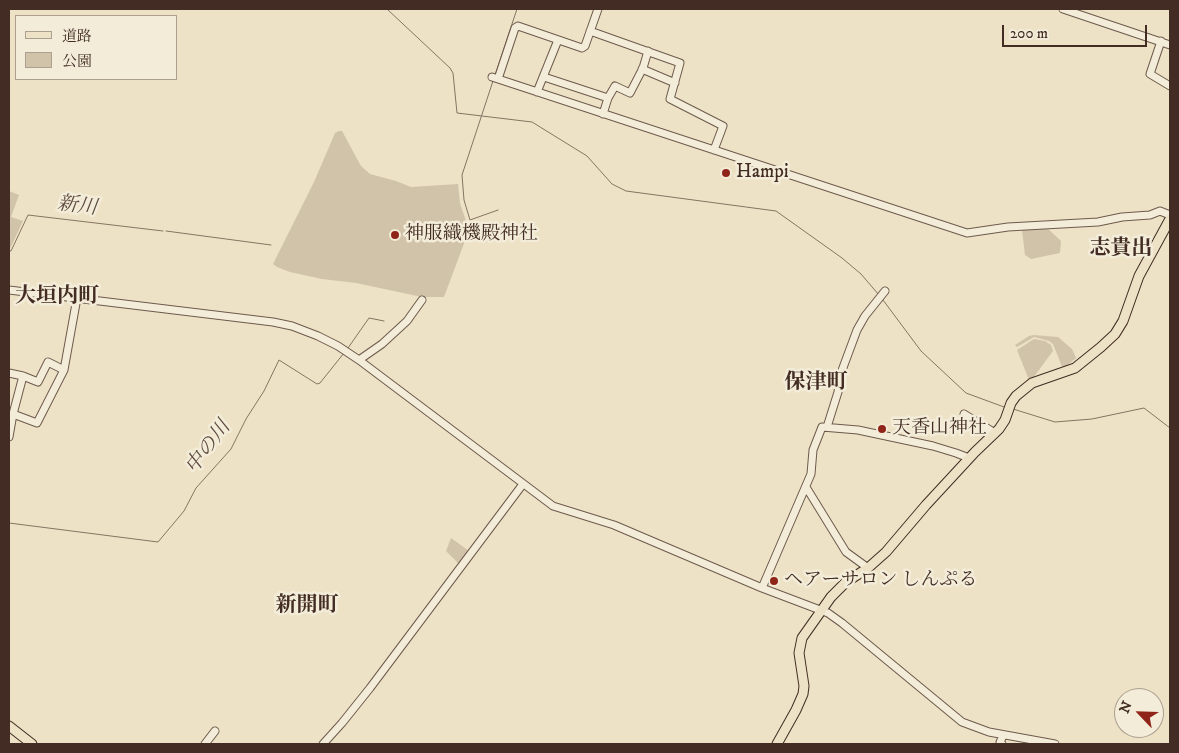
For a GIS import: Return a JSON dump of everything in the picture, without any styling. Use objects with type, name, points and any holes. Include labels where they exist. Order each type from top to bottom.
[{"type":"main road","points":[[778,744],[803,694],[804,686],[799,653],[802,638],[821,610],[846,582],[868,568],[886,552],[926,504],[995,433],[1002,424],[1016,396],[1027,386],[1038,380],[1065,373],[1075,368],[1115,334],[1123,321],[1140,276],[1170,217]]},
{"type":"main road","points":[[9,726],[32,744]]},
{"type":"street","points":[[598,9],[585,46],[582,48],[518,26],[515,28],[495,78],[967,233],[1008,227],[1098,222],[1122,217],[1150,215],[1160,211],[1170,217]]},
{"type":"street","points":[[1063,9],[1170,44]]},
{"type":"street","points":[[590,31],[680,63],[670,99],[723,126],[714,150]]},
{"type":"street","points":[[538,92],[558,40]]},
{"type":"street","points":[[1161,41],[1150,74],[1170,86]]},
{"type":"street","points":[[603,114],[608,98],[615,86],[630,93],[642,69],[648,51]]},
{"type":"street","points":[[642,69],[675,83]]},
{"type":"street","points":[[544,77],[608,98]]},
{"type":"street","points":[[9,290],[273,322],[292,326],[310,333],[359,360],[523,484],[558,508],[614,525],[762,588],[821,610],[842,623],[962,722],[1003,736],[1032,742],[1056,744]]},
{"type":"street","points":[[827,428],[846,357],[859,327],[882,295]]},
{"type":"street","points":[[14,414],[37,423],[64,370],[77,298]]},
{"type":"street","points":[[359,360],[365,358],[407,321],[422,300]]},
{"type":"street","points":[[9,373],[38,382],[48,362],[64,370]]},
{"type":"street","points":[[9,437],[23,376]]},
{"type":"street","points":[[964,414],[995,433]]},
{"type":"street","points":[[762,588],[806,487],[813,467],[813,450],[822,427],[858,430],[933,446],[969,458]]},
{"type":"street","points":[[323,744],[342,724],[370,688],[523,484]]},
{"type":"street","points":[[806,487],[846,552],[868,568]]},
{"type":"street","points":[[205,744],[215,731]]},
{"type":"street","points":[[1002,744],[1000,742],[1003,736]]},
{"type":"green space","points":[[342,131],[361,166],[370,174],[411,187],[458,184],[460,203],[469,230],[444,297],[422,297],[356,283],[322,279],[290,272],[273,264],[314,182],[335,133]]},
{"type":"green space","points":[[9,191],[19,195],[11,217],[23,221],[10,249]]},
{"type":"green space","points":[[1045,226],[1061,241],[1060,253],[1031,259],[1025,255],[1022,230]]},
{"type":"green space","points":[[1034,335],[1058,337],[1072,349],[1076,358],[1063,369],[1053,344],[1049,341],[1034,337],[1017,347],[1015,345]]},
{"type":"green space","points":[[1034,339],[1045,341],[1051,345],[1053,351],[1033,378],[1029,380],[1017,350]]},
{"type":"green space","points":[[451,538],[469,551],[459,564],[446,551]]},
{"type":"waterway","points":[[387,9],[450,68],[453,73],[457,113],[532,122],[587,156],[612,184],[626,191],[776,211],[842,258],[861,274],[879,295]]},
{"type":"waterway","points":[[495,75],[517,9]]},
{"type":"waterway","points":[[493,81],[462,175],[464,200],[470,220],[498,210]]},
{"type":"waterway","name":"新川","points":[[9,251],[11,251],[28,215],[163,231]]},
{"type":"waterway","name":"新川","points":[[166,231],[271,245]]},
{"type":"waterway","points":[[883,300],[921,351],[966,393],[1004,407]]},
{"type":"waterway","name":"中の川","points":[[348,348],[369,318],[384,321]]},
{"type":"waterway","name":"中の川","points":[[9,523],[158,542],[184,511],[196,488],[231,449],[246,419],[264,391],[279,360],[317,384],[320,383],[344,353]]},
{"type":"waterway","points":[[1013,409],[1055,422],[1092,419],[1144,408],[1170,428]]},
{"type":"place","name":"Hampi","points":[[726,173]]},
{"type":"place","name":"神服織機殿神社","points":[[395,235]]},
{"type":"place","name":"天香山神社","points":[[882,429]]},
{"type":"place","name":"ヘアーサロン しんぷる","points":[[774,581]]},
{"type":"district","name":"志貴出","points":[[1121,250]]},
{"type":"district","name":"大垣内町","points":[[57,298]]},
{"type":"district","name":"保津町","points":[[816,384]]},
{"type":"district","name":"新開町","points":[[307,607]]}]
